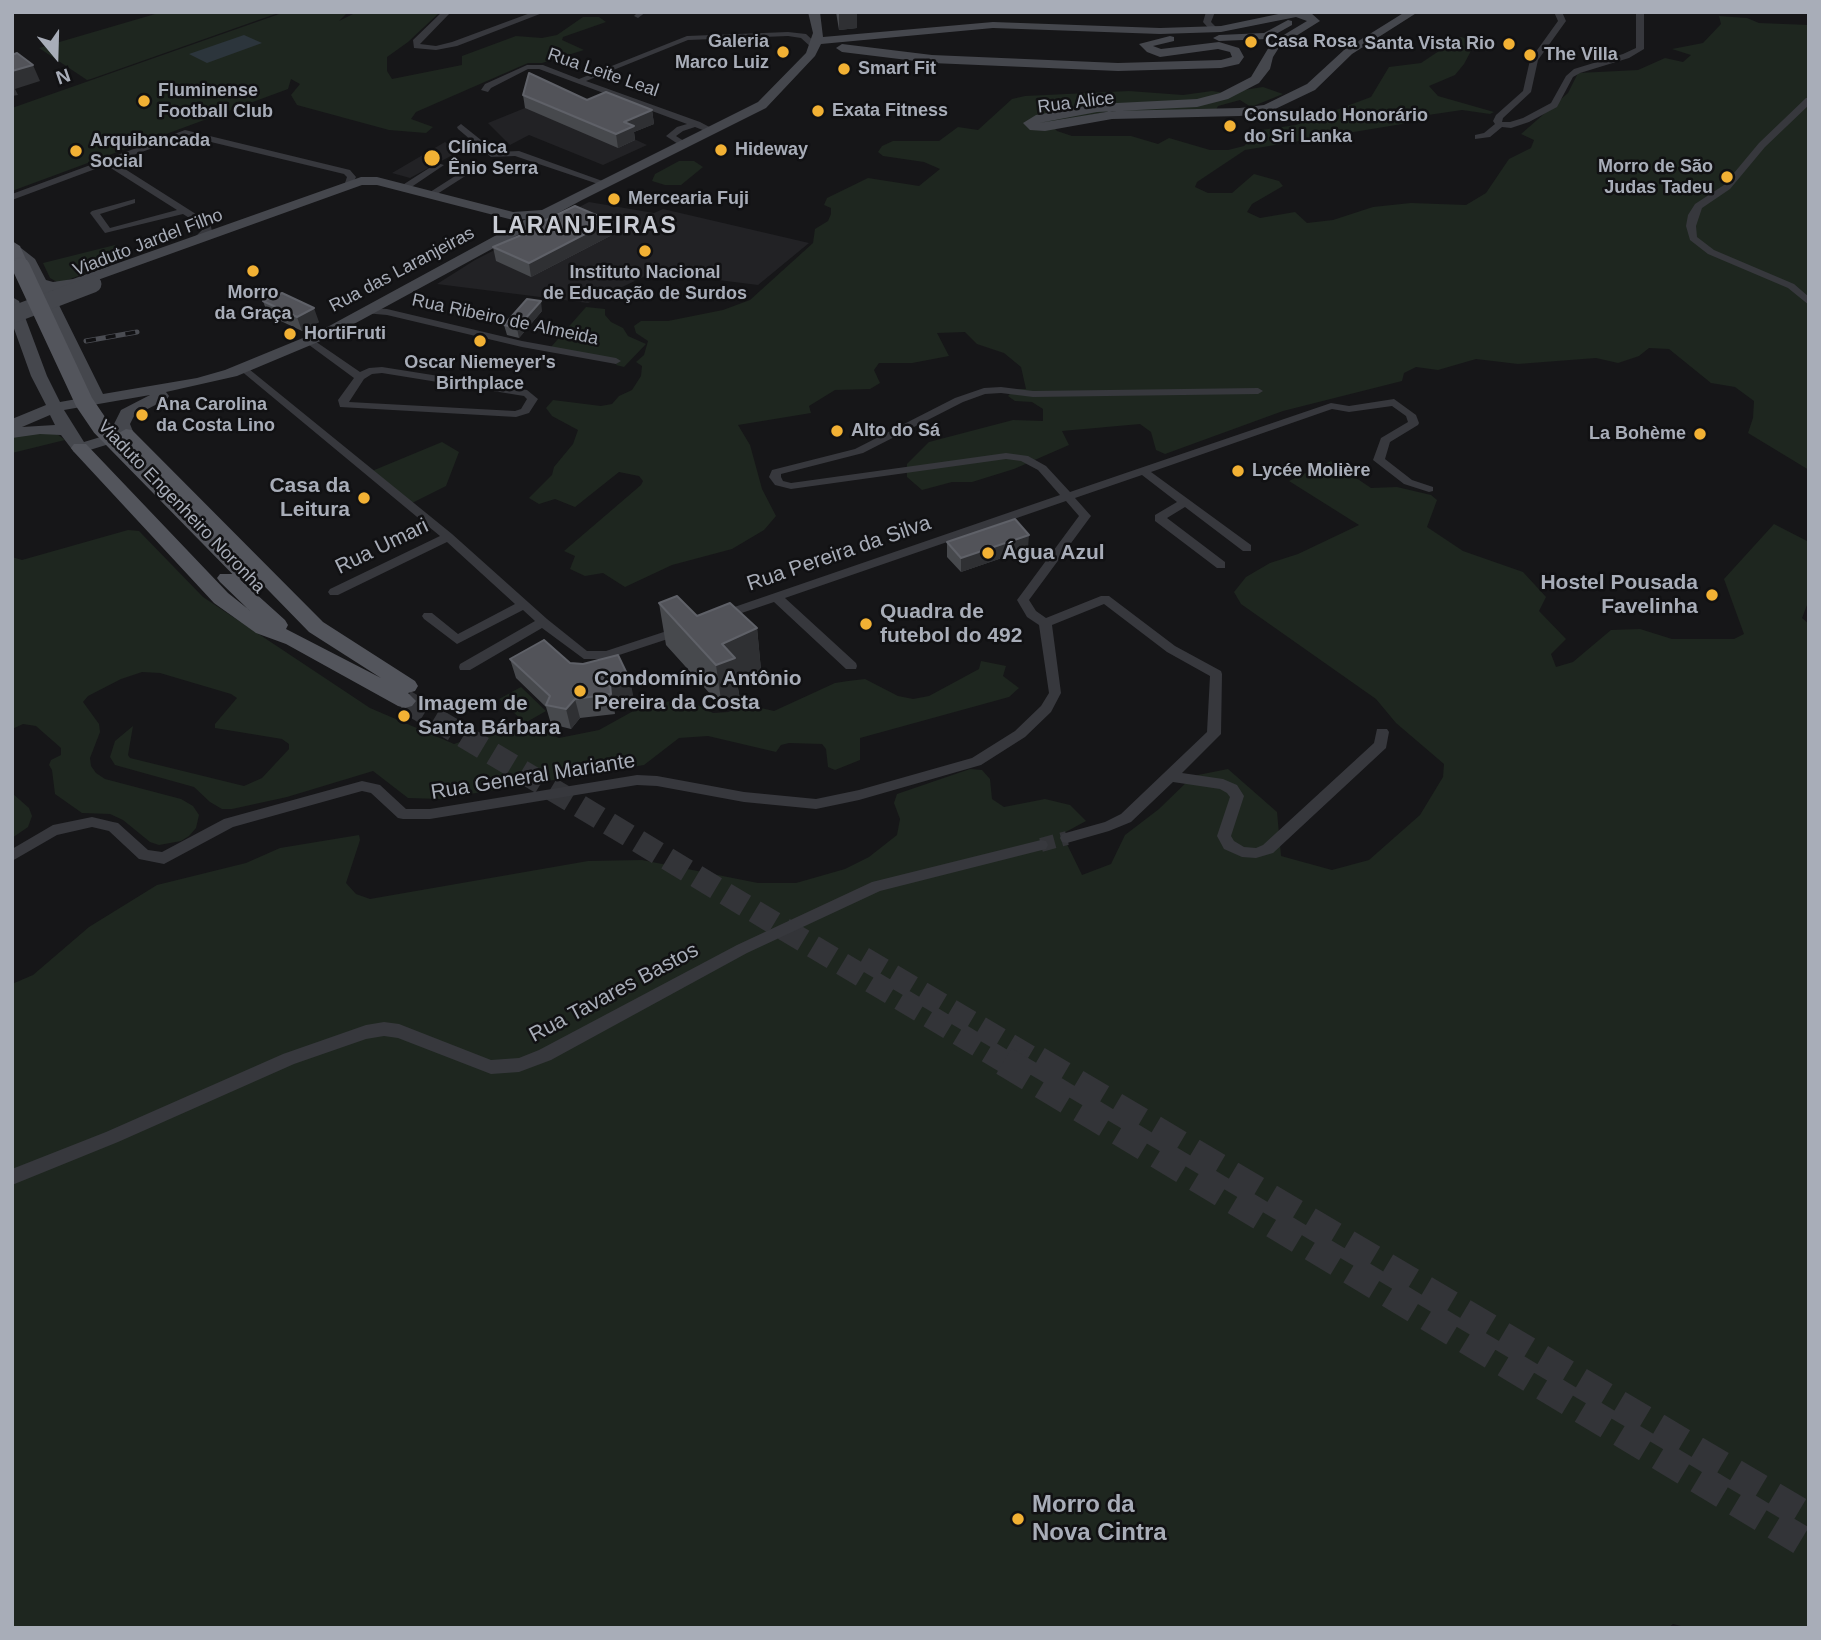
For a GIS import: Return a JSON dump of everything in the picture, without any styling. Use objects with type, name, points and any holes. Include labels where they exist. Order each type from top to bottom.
[{"type":"main road","name":"Viaduto Engenheiro Noronha","points":[[15,260],[44,351],[80,422],[235,575],[293,639]]},
{"type":"main road","points":[[126,434],[316,627],[411,696]]},
{"type":"main road","points":[[80,448],[221,598],[263,628],[293,639],[411,696]]},
{"type":"main road","name":"Viaduto Engenheiro Noronha","points":[[235,575],[277,605],[316,627]]},
{"type":"street","points":[[447,12],[416,45],[432,48],[454,44],[541,12]]},
{"type":"street","points":[[580,81],[665,45],[698,36],[788,34],[803,36],[814,47],[819,33],[814,12]]},
{"type":"street","points":[[1211,12],[1207,22],[1214,29]]},
{"type":"street","name":"Rua Alice","points":[[814,47],[842,43],[932,59],[1118,67],[1196,66],[1228,63],[1235,61],[1238,54],[1235,50],[1219,45],[1160,53],[1145,44],[1171,38],[1262,37],[1302,14],[1312,18],[1312,24],[1276,44],[1267,57],[1264,69],[1255,80],[1232,93],[1197,103],[1097,108],[1040,118],[1029,123],[1034,127],[1045,127],[1112,115],[1240,112],[1267,108],[1311,87],[1348,52],[1413,12]]},
{"type":"street","points":[[1500,124],[1497,123],[1499,117],[1527,92],[1534,60],[1562,21],[1558,12]]},
{"type":"street","points":[[1478,137],[1487,135],[1500,124],[1511,125],[1526,120],[1554,105],[1570,76],[1577,71],[1640,49],[1640,12]]},
{"type":"street","points":[[1702,12],[1733,12]]},
{"type":"street","points":[[842,43],[993,25],[1133,30],[1214,29],[1302,14]]},
{"type":"street","points":[[1270,18],[1280,20],[1284,26]]},
{"type":"street","name":"Rua das Laranjeiras","points":[[12,425],[56,407],[199,382],[244,368],[309,340],[368,310],[385,307],[518,221],[547,214],[762,105],[814,47]]},
{"type":"street","name":"Rua Leite Leal","points":[[485,90],[488,86],[532,66],[580,81],[713,131]]},
{"type":"street","points":[[1809,100],[1762,145],[1727,187],[1698,206],[1691,226],[1693,238],[1712,252],[1791,286],[1809,302]]},
{"type":"street","points":[[684,145],[670,136],[680,129],[697,124]]},
{"type":"street","points":[[461,127],[494,155],[516,153],[604,183]]},
{"type":"street","points":[[12,197],[185,133],[347,172],[352,176],[349,183]]},
{"type":"street","points":[[41,283],[52,287],[76,283],[205,239],[207,225],[107,162]]},
{"type":"street","points":[[410,184],[440,165]]},
{"type":"street","points":[[437,190],[466,173]]},
{"type":"street","name":"Viaduto Jardel Filho","points":[[13,308],[275,216],[296,203],[349,183],[369,180],[410,184]]},
{"type":"street","points":[[410,184],[437,190],[518,221]]},
{"type":"street","points":[[132,201],[95,213],[108,231],[184,211]]},
{"type":"street","points":[[15,260],[30,262],[97,398]]},
{"type":"street","name":"Rua Ribeiro de Almeida","points":[[385,307],[522,344],[616,361]]},
{"type":"street","points":[[13,308],[36,368],[66,430],[80,448],[126,434],[122,424],[129,410],[173,390],[199,382]]},
{"type":"street","points":[[309,340],[360,377]]},
{"type":"street","name":"Rua Pereira da Silva","points":[[244,368],[448,537],[543,622],[584,655],[593,656],[607,654],[696,625],[1066,495],[1331,406],[1349,409],[1394,402],[1410,415],[1414,423],[1385,440],[1379,460],[1408,482],[1429,489]]},
{"type":"street","points":[[382,370],[527,393],[533,399],[525,411],[516,414],[344,405],[343,400],[360,377],[369,371],[382,370]]},
{"type":"street","points":[[47,390],[70,388],[87,379]]},
{"type":"street","points":[[1067,838],[1109,826],[1126,818],[1214,734],[1216,674],[1171,649],[1105,599],[1045,623],[1031,614],[1023,600],[1085,516],[1042,468],[1024,458],[1006,456],[791,486],[779,483],[775,477],[776,472],[832,460],[859,451],[948,405],[985,391],[1001,390],[1024,394],[1258,391]]},
{"type":"street","points":[[12,433],[40,429],[66,430]]},
{"type":"street","points":[[1142,470],[1247,548]]},
{"type":"street","points":[[1185,502],[1159,518],[1221,565]]},
{"type":"street","name":"Rua Umari","points":[[334,592],[448,537]]},
{"type":"street","points":[[776,597],[851,666]]},
{"type":"street","points":[[428,616],[457,640],[523,605]]},
{"type":"street","points":[[465,667],[543,622]]},
{"type":"street","name":"Rua General Mariante","points":[[12,856],[53,830],[93,822],[113,827],[144,855],[164,858],[229,823],[362,786],[375,789],[403,814],[430,814],[636,780],[657,781],[744,797],[816,804],[849,797],[976,762],[1020,734],[1046,709],[1055,693],[1045,623]]},
{"type":"street","points":[[1169,776],[1223,784],[1233,789],[1237,796],[1224,836],[1229,845],[1242,852],[1256,853],[1268,849],[1381,745],[1382,733]]},
{"type":"street","name":"Rua Tavares Bastos","points":[[12,1177],[112,1137],[289,1059],[366,1032],[384,1029],[399,1031],[491,1067],[519,1065],[545,1055],[742,949],[877,886],[1041,845]]},
{"type":"shaded area","points":[[162,12],[281,12],[87,80],[39,48]]},
{"type":"shaded area","points":[[285,12],[348,12],[339,21],[357,12],[440,12],[408,42],[387,57],[387,71],[392,79],[462,65],[462,56],[516,36],[542,38],[557,35],[583,17],[599,17],[606,22],[563,37],[562,40],[584,50],[542,63],[528,63],[416,112],[411,119],[433,127],[426,133],[389,130],[297,105],[291,95],[300,84],[291,79],[288,89],[12,191],[12,108]]},
{"type":"shaded area","points":[[1719,16],[1747,18],[1759,23],[1809,25],[1809,470],[1748,433],[1753,418],[1754,401],[1735,387],[1711,383],[1669,349],[1649,348],[1639,356],[1618,363],[1596,358],[1518,364],[1476,359],[1438,370],[1416,367],[1404,373],[1402,381],[1283,411],[1165,454],[1156,450],[1151,432],[1140,424],[1062,431],[1069,445],[1014,469],[972,482],[952,482],[922,490],[907,477],[907,464],[929,442],[1013,420],[1043,421],[1043,409],[1032,402],[1015,401],[1008,396],[1014,389],[1026,389],[1021,367],[1004,353],[977,344],[965,332],[937,333],[949,356],[912,363],[879,363],[874,370],[880,383],[870,389],[835,390],[809,406],[811,413],[738,425],[750,445],[762,489],[776,516],[764,530],[732,549],[672,565],[625,587],[603,573],[585,576],[570,569],[575,556],[564,551],[641,485],[643,481],[639,476],[619,472],[575,507],[555,499],[539,504],[529,498],[552,475],[554,467],[573,444],[578,430],[552,416],[546,408],[553,400],[601,406],[612,404],[619,396],[632,390],[641,376],[642,366],[636,362],[644,355],[648,341],[636,333],[634,326],[641,321],[668,321],[723,310],[750,300],[813,243],[815,229],[828,221],[831,214],[831,208],[824,205],[827,198],[868,178],[919,186],[940,169],[924,162],[883,156],[878,152],[882,146],[893,141],[939,141],[958,127],[978,130],[1012,99],[1025,96],[1129,91],[1183,95],[1212,91],[1225,93],[1263,87],[1283,94],[1251,107],[1240,100],[1218,106],[1216,110],[1106,112],[1049,123],[1057,131],[1072,136],[1131,136],[1158,144],[1169,138],[1210,150],[1228,150],[1244,146],[1261,130],[1296,125],[1371,97],[1389,67],[1421,63],[1451,43],[1453,38],[1462,37],[1471,42],[1472,49],[1464,64],[1455,75],[1429,86],[1438,96],[1494,112],[1490,114],[1462,110],[1428,115],[1402,124],[1245,150],[1197,182],[1195,187],[1208,193],[1232,193],[1254,174],[1279,181],[1283,186],[1252,204],[1247,212],[1260,218],[1295,212],[1307,223],[1333,220],[1373,207],[1411,203],[1466,205],[1486,193],[1509,159],[1531,148],[1534,140],[1521,134],[1568,93],[1578,73],[1638,70],[1665,58],[1683,62],[1691,55],[1672,49],[1703,43],[1721,24]]},
{"type":"shaded area","points":[[244,35],[262,43],[207,63],[189,54]]},
{"type":"shaded area","points":[[532,86],[647,145],[603,165],[529,135],[510,145],[488,123],[525,108]]},
{"type":"shaded area","name":"Clínica Ênio Serra","points":[[445,142],[458,152],[410,178],[392,173]]},
{"type":"shaded area","points":[[679,161],[694,161],[703,167],[681,185],[665,185],[652,181],[655,174]]},
{"type":"shaded area","name":"Instituto Nacional de Educação de Surdos","points":[[589,202],[654,213],[663,209],[809,243],[758,285],[654,272],[588,303],[437,284],[475,260]]},
{"type":"shaded area","points":[[115,245],[125,259],[59,283],[50,278],[43,263]]},
{"type":"shaded area","points":[[586,307],[605,309],[605,315],[611,322],[623,328],[628,336],[646,344],[624,367],[616,365],[618,361],[551,347]]},
{"type":"shaded area","points":[[57,434],[65,440],[12,453],[12,437]]},
{"type":"shaded area","points":[[442,442],[459,452],[446,486],[412,503],[372,471]]},
{"type":"shaded area","points":[[1331,461],[1371,488],[1397,487],[1431,495],[1437,500],[1427,527],[1463,551],[1523,572],[1546,597],[1539,611],[1566,639],[1551,654],[1556,667],[1573,662],[1611,630],[1640,629],[1672,639],[1734,639],[1744,634],[1724,579],[1774,524],[1809,542],[1809,600],[1802,618],[1809,624],[1809,1628],[1689,1628],[1673,1624],[1668,1628],[12,1628],[12,984],[33,975],[89,927],[157,885],[246,863],[280,848],[359,835],[360,840],[346,883],[356,894],[370,899],[588,861],[642,860],[758,883],[796,883],[845,869],[869,857],[897,835],[900,819],[894,803],[897,794],[970,769],[982,770],[990,779],[992,799],[1004,807],[1045,799],[1070,805],[1086,821],[1062,834],[1082,875],[1111,864],[1125,835],[1159,809],[1193,776],[1228,769],[1277,812],[1281,856],[1332,870],[1369,860],[1420,815],[1443,777],[1444,764],[1396,723],[1376,699],[1241,604],[1234,592],[1246,577],[1270,563],[1298,554],[1359,525],[1289,481]]},
{"type":"shaded area","points":[[128,530],[139,531],[203,597],[370,708],[454,744],[507,726],[538,729],[559,738],[599,730],[646,704],[673,701],[688,700],[713,713],[728,712],[748,705],[774,711],[835,683],[865,679],[898,696],[913,699],[929,696],[979,669],[981,661],[1006,666],[1003,676],[1019,688],[1009,697],[860,738],[860,760],[835,770],[828,767],[826,749],[822,744],[789,743],[781,745],[776,752],[708,736],[679,738],[644,765],[440,799],[408,798],[373,771],[287,797],[222,809],[194,787],[115,765],[110,757],[115,741],[133,726],[128,755],[130,758],[244,786],[262,778],[289,749],[289,744],[282,739],[215,728],[215,724],[237,698],[231,694],[160,673],[142,672],[121,679],[88,696],[83,702],[99,724],[100,732],[90,758],[96,773],[105,779],[181,799],[193,806],[199,815],[196,828],[189,836],[181,841],[159,845],[150,842],[123,820],[110,814],[82,813],[55,794],[49,765],[51,760],[61,755],[61,748],[36,726],[23,724],[12,729],[12,557],[22,560]]},
{"type":"shaded area","points":[[521,687],[546,711],[525,723],[499,699]]},
{"type":"shaded area","points":[[12,793],[29,808],[32,816],[28,827],[12,838]]},
{"type":"building","points":[[17,53],[33,65],[12,71],[12,55]]},
{"type":"building","points":[[529,73],[587,100],[606,92],[652,110],[624,122],[634,126],[616,134],[523,95]]},
{"type":"building","points":[[575,206],[610,221],[529,263],[493,247],[526,233],[523,231]]},
{"type":"building","points":[[282,293],[314,308],[297,317],[263,301]]},
{"type":"building","points":[[527,299],[541,301],[517,328],[504,325]]},
{"type":"building","points":[[1015,519],[1029,535],[961,558],[947,542]]},
{"type":"building","points":[[677,596],[697,616],[730,603],[757,628],[722,644],[735,658],[716,665],[659,603]]},
{"type":"building","points":[[544,640],[570,663],[583,664],[618,655],[630,680],[610,684],[611,694],[575,699],[566,709],[546,705],[550,696],[510,659]]},
{"type":"tunnel","points":[[405,701],[1007,1063]]},
{"type":"tunnel","points":[[1041,845],[1067,838]]},
{"type":"tunnel","points":[[863,958],[1040,1063]]},
{"type":"tunnel","points":[[1004,1061],[1809,1545]]},
{"type":"tunnel","points":[[1037,1061],[1809,1518]]},
{"type":"railway","points":[[86,341],[137,332]]},
{"type":"place","name":"Casa Rosa","points":[[1251,42]]},
{"type":"place","name":"Santa Vista Rio","points":[[1509,44]]},
{"type":"place","name":"Galeria Marco Luiz","points":[[783,52]]},
{"type":"place","name":"The Villa","points":[[1530,55]]},
{"type":"place","name":"Smart Fit","points":[[844,69]]},
{"type":"place","name":"Fluminense Football Club","points":[[144,101]]},
{"type":"place","name":"Exata Fitness","points":[[818,111]]},
{"type":"place","name":"Consulado Honorário do Sri Lanka","points":[[1230,126]]},
{"type":"place","name":"Hideway","points":[[721,150]]},
{"type":"place","name":"Arquibancada Social","points":[[76,151]]},
{"type":"place","name":"Clínica Ênio Serra","points":[[432,158]]},
{"type":"place","name":"Morro de São Judas Tadeu","points":[[1727,177]]},
{"type":"place","name":"Mercearia Fuji","points":[[614,199]]},
{"type":"place","name":"Instituto Nacional de Educação de Surdos","points":[[645,251]]},
{"type":"place","name":"Morro da Graça","points":[[253,271]]},
{"type":"place","name":"HortiFruti","points":[[290,334]]},
{"type":"place","name":"Oscar Niemeyer's Birthplace","points":[[480,341]]},
{"type":"place","name":"Ana Carolina da Costa Lino","points":[[142,415]]},
{"type":"place","name":"Alto do Sá","points":[[837,431]]},
{"type":"place","name":"La Bohème","points":[[1700,434]]},
{"type":"place","name":"Lycée Molière","points":[[1238,471]]},
{"type":"place","name":"Casa da Leitura","points":[[364,498]]},
{"type":"place","name":"Água Azul","points":[[988,553]]},
{"type":"place","name":"Hostel Pousada Favelinha","points":[[1712,595]]},
{"type":"place","name":"Quadra de futebol do 492","points":[[866,624]]},
{"type":"place","name":"Condomínio Antônio Pereira da Costa","points":[[580,691]]},
{"type":"place","name":"Imagem de Santa Bárbara","points":[[404,716]]},
{"type":"place","name":"Morro da Nova Cintra","points":[[1018,1519]]},
{"type":"district","name":"LARANJEIRAS","points":[[585,227]]}]
